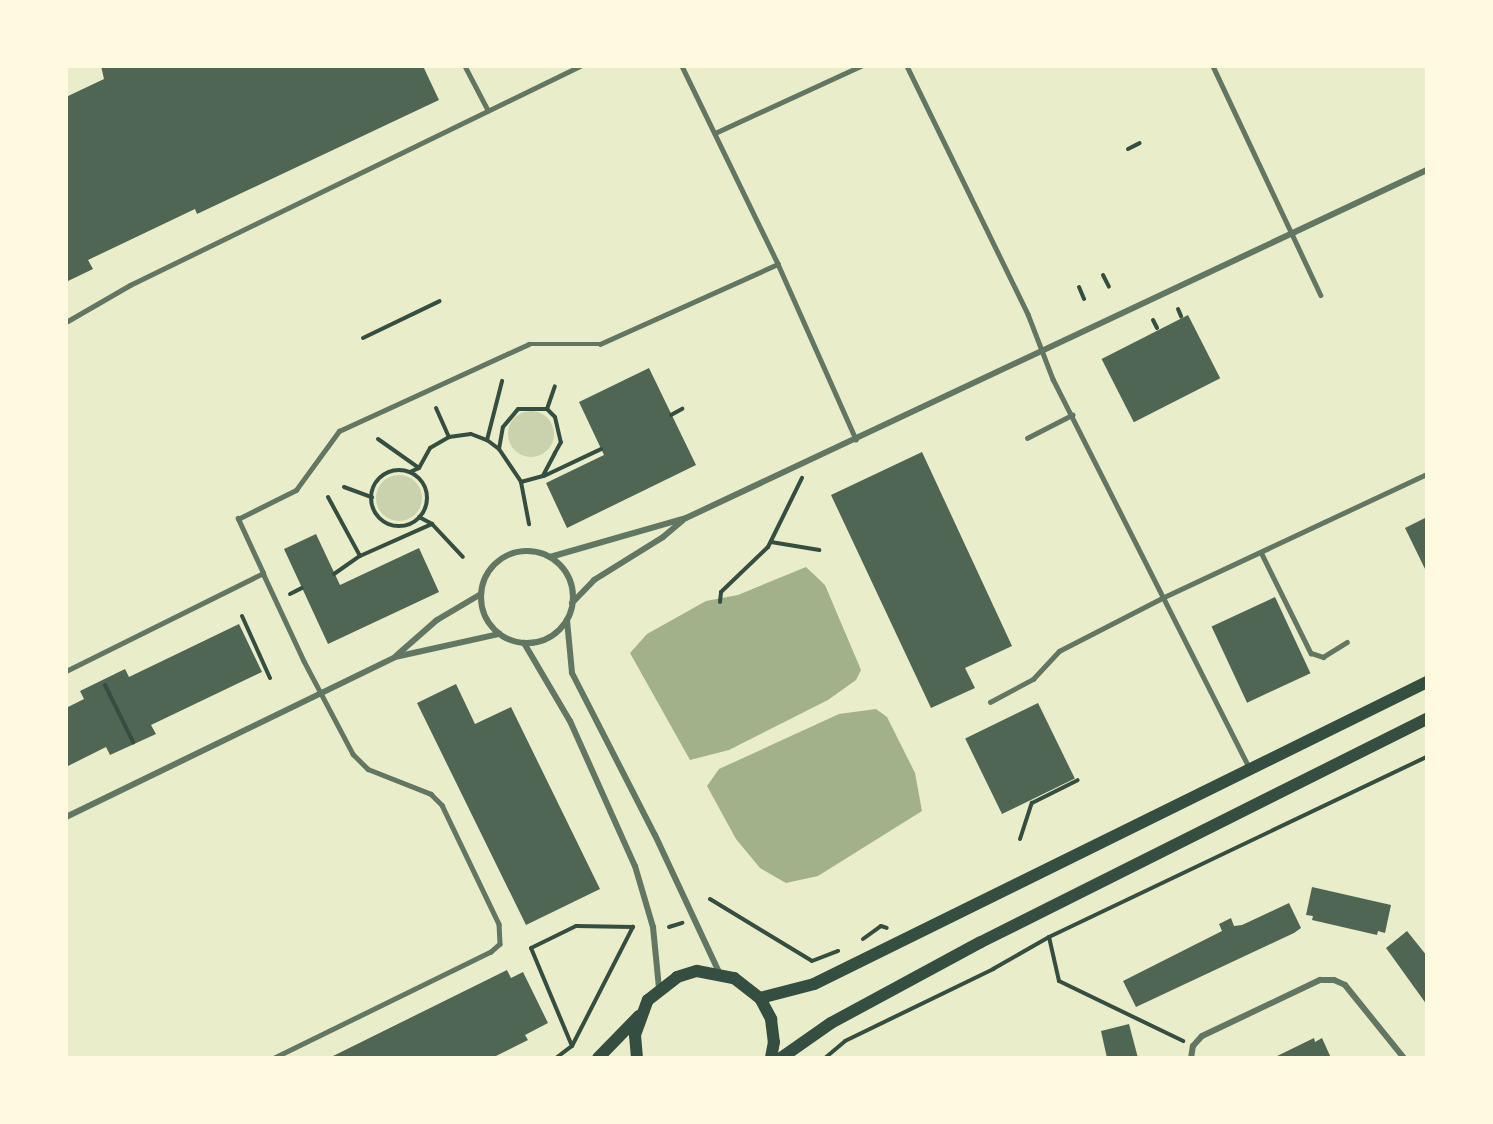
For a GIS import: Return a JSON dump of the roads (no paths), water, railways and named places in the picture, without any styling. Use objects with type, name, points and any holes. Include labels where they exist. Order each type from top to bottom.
[{"type":"main road","points":[[760,998],[814,984],[1427,682]]},
{"type":"main road","points":[[781,1058],[831,1023],[981,942],[1427,719]]},
{"type":"main road","points":[[598,1058],[639,1015],[659,988],[677,976],[697,971],[719,972],[749,987],[760,998],[771,1019],[774,1042],[771,1058]]},
{"type":"main road","points":[[637,1058],[635,1035],[639,1015]]},
{"type":"street","points":[[567,620],[547,639],[524,643],[498,634],[488,622],[481,594],[488,572],[509,555],[523,551],[550,557],[686,518],[1043,353],[1427,170]]},
{"type":"street","points":[[572,603],[594,580],[663,537],[686,518]]},
{"type":"street","points":[[550,557],[567,576],[572,603],[567,620],[573,673],[655,835],[719,972]]},
{"type":"street","points":[[66,817],[321,696],[395,657],[437,620],[481,594]]},
{"type":"street","points":[[395,657],[498,634]]},
{"type":"street","points":[[524,643],[570,721],[635,866],[653,927],[659,988]]},
{"type":"street","points":[[1191,1058],[1193,1046],[1202,1035],[1320,980],[1334,980],[1345,985],[1404,1058]]},
{"type":"lane","points":[[465,66],[488,110]]},
{"type":"lane","points":[[66,322],[130,285],[580,66]]},
{"type":"lane","points":[[682,66],[778,264],[856,440]]},
{"type":"lane","points":[[715,134],[861,66]]},
{"type":"lane","points":[[906,66],[1028,314],[1043,353],[1072,415],[1162,598],[1251,770]]},
{"type":"lane","points":[[1213,66],[1321,295]]},
{"type":"lane","points":[[275,1058],[491,952],[503,937],[442,805],[431,794],[368,769],[353,754],[321,696],[238,519],[296,490],[339,430],[529,344],[600,344],[778,264]]},
{"type":"lane","points":[[1027,438],[1072,415]]},
{"type":"lane","points":[[990,702],[1032,679],[1059,651],[1162,598],[1427,474]]},
{"type":"lane","points":[[1261,552],[1311,653],[1323,657],[1347,642]]},
{"type":"lane","points":[[66,671],[263,573]]}]
